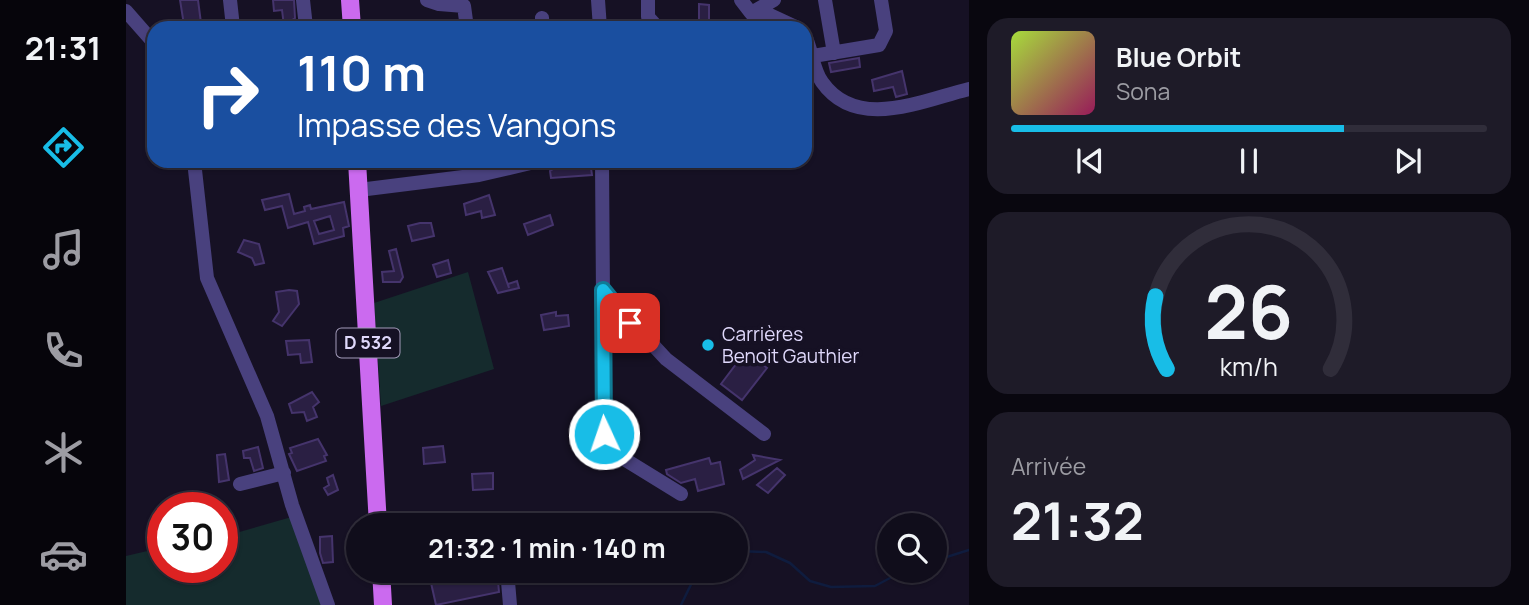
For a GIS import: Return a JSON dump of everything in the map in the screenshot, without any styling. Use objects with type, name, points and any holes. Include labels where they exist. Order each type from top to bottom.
[{"type":"main road","points":[[350,0],[352,21]]},
{"type":"main road","name":"D 532","points":[[357,168],[377,513]]},
{"type":"main road","points":[[382,583],[383,605]]},
{"type":"street","points":[[230,0],[233,21]]},
{"type":"street","points":[[303,0],[305,21]]},
{"type":"street","points":[[428,0],[439,4],[464,6],[466,21]]},
{"type":"street","points":[[598,0],[600,21]]},
{"type":"street","points":[[648,0],[648,17],[652,21]]},
{"type":"street","points":[[741,0],[751,13],[770,15],[783,21]]},
{"type":"street","points":[[751,13],[774,0]]},
{"type":"street","points":[[825,0],[834,53]]},
{"type":"street","points":[[881,0],[886,31],[882,42],[813,56],[821,81],[857,108],[870,111],[969,89]]},
{"type":"street","points":[[126,11],[147,35]]},
{"type":"street","points":[[195,168],[207,278],[267,416],[328,605]]},
{"type":"street","points":[[359,190],[507,168]]},
{"type":"street","points":[[602,168],[604,434],[616,454],[681,495]]},
{"type":"street","points":[[603,290],[666,359],[764,434]]},
{"type":"street","points":[[240,484],[284,474]]},
{"type":"street","points":[[508,583],[510,605]]},
{"type":"green space","points":[[468,272],[494,369],[381,406],[374,303]]},
{"type":"green space","points":[[295,516],[324,605],[126,605],[126,556],[147,551],[147,583],[238,583],[238,532]]},
{"type":"building","points":[[180,0],[198,0],[201,21],[183,21]]},
{"type":"building","points":[[273,0],[294,0],[295,18],[291,21],[283,21],[282,10],[274,11]]},
{"type":"building","points":[[699,4],[709,5],[709,21],[699,21]]},
{"type":"building","points":[[859,58],[860,67],[831,72],[829,63]]},
{"type":"building","points":[[902,71],[907,94],[896,97],[893,87],[874,91],[872,80]]},
{"type":"building","points":[[555,168],[591,168],[592,175],[551,178],[550,171]]},
{"type":"building","points":[[289,194],[294,214],[305,211],[304,207],[310,205],[311,209],[344,202],[349,226],[343,228],[344,236],[314,244],[308,222],[288,228],[282,206],[265,210],[262,200]],"holes":[[[330,216],[334,230],[319,234],[314,221]]]},
{"type":"building","points":[[489,195],[495,215],[482,218],[481,211],[466,215],[464,204]]},
{"type":"building","points":[[550,215],[553,225],[528,235],[524,224]]},
{"type":"building","points":[[431,223],[434,236],[412,241],[408,226]]},
{"type":"building","points":[[244,240],[259,244],[264,263],[255,265],[252,258],[238,252]]},
{"type":"building","points":[[396,249],[403,277],[400,282],[383,282],[382,272],[394,271],[389,251]]},
{"type":"building","points":[[448,260],[451,273],[437,277],[433,265]]},
{"type":"building","points":[[502,268],[509,288],[508,284],[517,281],[519,288],[498,293],[488,272]]},
{"type":"building","points":[[297,291],[299,304],[282,326],[273,321],[279,312],[276,292]]},
{"type":"building","points":[[556,312],[556,316],[568,315],[569,326],[544,330],[541,315]]},
{"type":"building","points":[[309,340],[312,362],[301,363],[300,354],[288,355],[286,341]]},
{"type":"building","points":[[746,351],[767,368],[742,400],[721,384]]},
{"type":"building","points":[[312,392],[319,402],[313,407],[317,417],[307,421],[304,412],[292,413],[289,404]]},
{"type":"building","points":[[318,439],[327,455],[324,456],[326,461],[297,471],[289,454],[292,453],[290,448]]},
{"type":"building","points":[[443,446],[445,462],[424,464],[423,448]]},
{"type":"building","points":[[258,447],[263,468],[254,471],[250,458],[244,458],[243,451]]},
{"type":"building","points":[[225,454],[229,480],[219,482],[217,455]]},
{"type":"building","points":[[753,455],[780,460],[743,479],[740,470],[755,460]]},
{"type":"building","points":[[709,458],[711,464],[720,462],[724,484],[698,491],[695,479],[681,483],[667,474],[666,470]]},
{"type":"building","points":[[777,468],[785,475],[768,493],[757,485]]},
{"type":"building","points":[[493,473],[493,489],[473,490],[472,474]]},
{"type":"building","points":[[333,475],[338,490],[328,495],[324,488],[329,485],[327,478]]},
{"type":"building","points":[[332,536],[333,562],[323,563],[320,537]]},
{"type":"building","points":[[431,583],[498,583],[499,592],[436,605]]},
{"type":"waterway","points":[[947,557],[969,550]]},
{"type":"waterway","points":[[748,551],[766,552],[790,563],[810,581],[831,587],[875,586],[881,583]]},
{"type":"waterway","points":[[681,605],[692,583]]},
{"type":"place","name":"Carrières Benoit Gauthier","points":[[708,345]]},
{"type":"route","points":[[604,434],[603,290],[630,323]]}]
